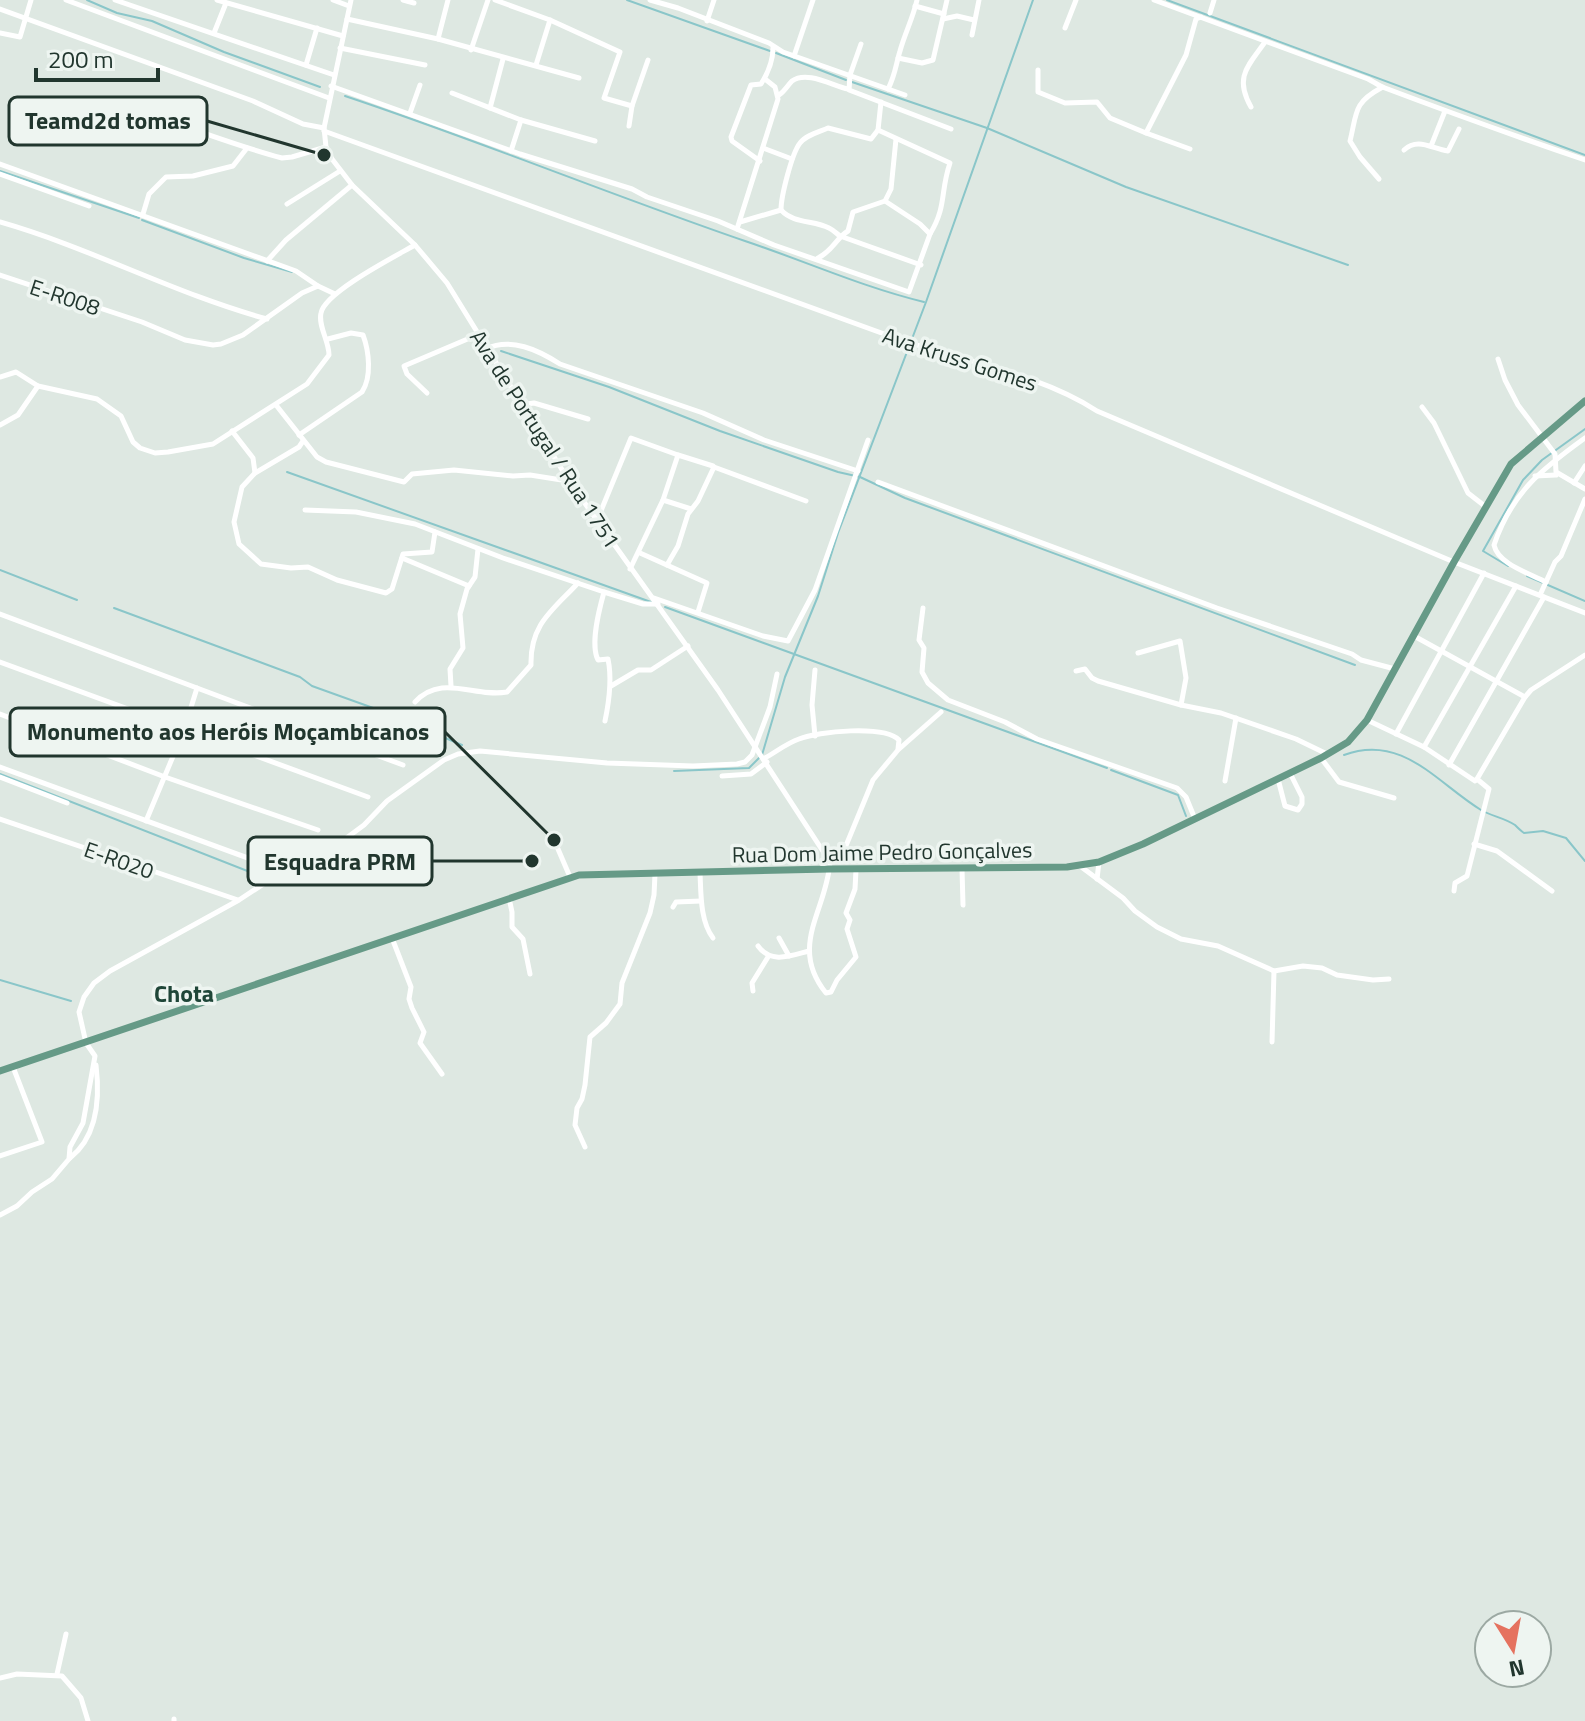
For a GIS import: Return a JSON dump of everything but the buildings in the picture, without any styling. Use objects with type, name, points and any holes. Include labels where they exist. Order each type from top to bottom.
[{"type":"main road","name":"Rua Dom Jaime Pedro Gonçalves","points":[[0,1071],[579,875],[962,869],[1080,866],[1099,862],[1278,779],[1355,736],[1367,720],[1511,464],[1585,401]]},
{"type":"street","points":[[0,33],[20,37],[31,0]]},
{"type":"street","points":[[66,0],[329,98]]},
{"type":"street","points":[[217,0],[343,36]]},
{"type":"street","points":[[333,0],[350,3]]},
{"type":"street","points":[[403,0],[414,3]]},
{"type":"street","points":[[438,39],[448,0]]},
{"type":"street","points":[[471,50],[488,0]]},
{"type":"street","points":[[495,0],[550,20],[620,52],[604,98],[632,106]]},
{"type":"street","points":[[650,0],[905,95]]},
{"type":"street","points":[[678,8],[680,0]]},
{"type":"street","points":[[707,21],[714,0]]},
{"type":"street","points":[[794,56],[813,0]]},
{"type":"street","points":[[898,58],[922,63],[933,60],[947,0]]},
{"type":"street","points":[[972,35],[979,0]]},
{"type":"street","points":[[1065,28],[1076,0]]},
{"type":"street","points":[[1154,0],[1368,79],[1457,116],[1585,160]]},
{"type":"street","points":[[1210,13],[1214,0]]},
{"type":"street","points":[[120,1],[334,75]]},
{"type":"street","points":[[214,33],[226,3]]},
{"type":"street","name":"Ava de Portugal / Rua 1751","points":[[350,3],[331,86],[324,129],[326,147],[352,185],[415,245],[447,283],[569,481],[766,760],[830,862],[829,869]]},
{"type":"street","points":[[888,89],[916,3],[943,16],[974,20]]},
{"type":"street","name":"Ava Kruss Gomes","points":[[0,9],[253,101],[303,124],[324,129],[902,341],[1009,373],[1077,398],[1097,411],[1454,562],[1585,613]]},
{"type":"street","points":[[1146,133],[1186,55],[1196,19],[1201,17]]},
{"type":"street","points":[[347,19],[438,39],[579,78]]},
{"type":"street","points":[[536,65],[550,20]]},
{"type":"street","points":[[306,65],[317,28]]},
{"type":"street","points":[[1251,107],[1243,82],[1247,66],[1265,42]]},
{"type":"street","points":[[849,90],[850,75],[861,44]]},
{"type":"street","points":[[340,48],[425,65]]},
{"type":"street","points":[[760,161],[732,141],[731,137],[751,85],[761,84],[765,79],[773,58],[773,48]]},
{"type":"street","points":[[490,108],[503,59]]},
{"type":"street","points":[[629,126],[632,106],[648,60]]},
{"type":"street","points":[[1038,70],[1038,92],[1065,103],[1097,102],[1110,118],[1190,149]]},
{"type":"street","points":[[738,226],[779,95],[793,81],[803,78],[825,81],[951,129]]},
{"type":"street","points":[[765,79],[779,95]]},
{"type":"street","points":[[410,113],[420,85]]},
{"type":"street","points":[[331,86],[511,151],[738,226],[774,245],[909,292],[943,208],[944,180],[950,163],[878,130]]},
{"type":"street","points":[[1379,179],[1360,157],[1350,138],[1357,107],[1367,94],[1382,87]]},
{"type":"street","points":[[452,93],[521,120],[595,141]]},
{"type":"street","points":[[107,100],[166,118],[208,136],[287,158],[326,147]]},
{"type":"street","points":[[881,102],[875,137],[866,139],[828,128],[802,140],[792,159],[781,198],[781,210],[808,224],[828,228],[840,236],[921,265]]},
{"type":"street","points":[[1431,146],[1445,111]]},
{"type":"street","points":[[1441,123],[1457,116]]},
{"type":"street","points":[[511,151],[521,120]]},
{"type":"street","points":[[1404,150],[1414,144],[1448,151],[1459,129]]},
{"type":"street","points":[[818,259],[830,252],[840,236],[848,231],[853,212],[885,201],[891,189],[896,139]]},
{"type":"street","points":[[143,214],[149,194],[166,177],[193,176],[233,166],[247,148]]},
{"type":"street","points":[[763,148],[792,159]]},
{"type":"street","points":[[0,164],[306,276],[335,294]]},
{"type":"street","points":[[287,204],[340,171]]},
{"type":"street","points":[[0,174],[89,206]]},
{"type":"street","points":[[267,261],[286,240],[352,185]]},
{"type":"street","points":[[885,201],[930,234]]},
{"type":"street","points":[[738,226],[781,210]]},
{"type":"street","points":[[0,222],[129,269],[195,297],[268,319]]},
{"type":"street","points":[[0,377],[16,372],[38,386],[97,399],[121,416],[133,442],[155,453],[207,446],[307,384],[329,355],[328,339],[320,315],[335,294],[415,245]]},
{"type":"street","name":"E-R008","points":[[0,275],[131,318],[185,340],[213,345],[232,341],[302,293],[318,286]]},
{"type":"street","points":[[328,339],[348,333],[363,335],[368,373],[366,387],[302,442],[255,473],[242,487],[234,522],[239,544],[261,564],[308,567],[337,580],[386,593],[392,589],[403,554],[432,552],[435,532]]},
{"type":"street","points":[[427,393],[407,374],[404,366],[477,335]]},
{"type":"street","points":[[486,349],[503,343],[540,352],[560,364],[688,408],[764,440],[858,471]]},
{"type":"street","points":[[1498,359],[1518,405],[1553,454],[1557,475]]},
{"type":"street","points":[[0,425],[18,415],[38,386]]},
{"type":"street","points":[[520,405],[534,403],[588,419]]},
{"type":"street","points":[[276,405],[302,442],[326,462],[404,482],[412,474],[454,470],[569,481]]},
{"type":"street","points":[[1422,407],[1434,423],[1470,497],[1486,507]]},
{"type":"street","points":[[232,431],[253,458],[255,473]]},
{"type":"street","points":[[597,519],[631,438],[806,501]]},
{"type":"street","points":[[1545,584],[1508,564],[1494,548],[1506,519],[1553,454],[1585,438]]},
{"type":"street","points":[[305,510],[356,512],[415,524],[604,592],[643,604],[656,601],[698,612],[785,642],[791,639],[815,590],[868,440]]},
{"type":"street","points":[[630,569],[663,500],[678,455]]},
{"type":"street","points":[[1574,483],[1585,466]]},
{"type":"street","points":[[667,565],[678,546],[691,509],[714,467]]},
{"type":"street","points":[[1535,476],[1557,475],[1585,489]]},
{"type":"street","points":[[878,482],[1217,608],[1352,654],[1361,660],[1395,669]]},
{"type":"street","points":[[1449,765],[1542,596],[1585,499]]},
{"type":"street","points":[[663,500],[691,509]]},
{"type":"street","points":[[451,686],[450,669],[463,648],[460,614],[475,577],[478,549]]},
{"type":"street","points":[[640,553],[707,583],[698,612]]},
{"type":"street","points":[[402,558],[469,586]]},
{"type":"street","points":[[1396,734],[1484,573]]},
{"type":"street","points":[[415,702],[431,689],[451,686],[502,693],[510,689],[531,665],[531,646],[537,630],[550,610],[578,583]]},
{"type":"street","points":[[1424,747],[1516,586]]},
{"type":"street","points":[[604,592],[598,612],[594,651],[598,660],[608,659],[611,686],[605,721]]},
{"type":"street","points":[[923,608],[919,623],[919,640],[924,648],[922,672],[948,700],[1005,722],[1037,739],[1177,788],[1186,797],[1195,819]]},
{"type":"street","points":[[0,614],[403,765]]},
{"type":"street","points":[[1414,636],[1525,697]]},
{"type":"street","points":[[1138,653],[1180,641],[1186,678],[1181,705]]},
{"type":"street","points":[[611,686],[638,670],[651,670],[688,646]]},
{"type":"street","points":[[1477,779],[1531,690],[1585,655]]},
{"type":"street","points":[[0,662],[368,797]]},
{"type":"street","points":[[1076,671],[1085,669],[1098,681],[1181,705],[1208,709],[1296,739],[1324,756],[1339,782],[1394,798]]},
{"type":"street","points":[[815,670],[812,705],[815,736]]},
{"type":"street","points":[[0,1215],[52,1179],[69,1159],[70,1147],[83,1123],[95,1056],[86,1043],[79,1012],[84,997],[94,983],[110,971],[239,900],[303,858],[337,845],[364,825],[387,801],[444,760],[458,754],[480,751],[607,763],[719,767],[745,762],[756,745],[770,707],[777,674]]},
{"type":"street","points":[[146,821],[184,730],[197,688]]},
{"type":"street","points":[[824,852],[845,848],[873,780],[898,750],[941,712]]},
{"type":"street","points":[[0,714],[165,777],[318,830]]},
{"type":"street","points":[[1225,781],[1236,718]]},
{"type":"street","points":[[1367,720],[1424,747],[1475,781],[1477,779],[1489,790],[1467,876],[1455,883],[1454,891]]},
{"type":"street","points":[[722,776],[751,774],[793,741],[815,736],[859,731],[886,732],[898,738],[898,750]]},
{"type":"street","points":[[0,767],[267,865]]},
{"type":"street","points":[[1278,779],[1285,806],[1298,810],[1302,797],[1290,773]]},
{"type":"street","points":[[0,777],[67,803]]},
{"type":"street","name":"E-R020","points":[[0,819],[239,900]]},
{"type":"street","points":[[555,842],[570,877]]},
{"type":"street","points":[[1474,844],[1497,851],[1552,891]]},
{"type":"street","points":[[1097,879],[1099,862]]},
{"type":"street","points":[[1080,866],[1157,927],[1181,939],[1218,946],[1274,971],[1303,966],[1322,968],[1337,975],[1389,979]]},
{"type":"street","points":[[829,869],[808,960],[820,985],[829,994],[856,957],[847,933],[850,920],[846,913],[855,889],[856,870]]},
{"type":"street","points":[[962,869],[963,905]]},
{"type":"street","points":[[700,873],[701,901],[707,929],[713,938]]},
{"type":"street","points":[[585,1147],[575,1125],[585,1085],[590,1037],[606,1023],[620,1004],[620,987],[650,913],[655,874]]},
{"type":"street","points":[[509,898],[512,927],[525,942],[530,974]]},
{"type":"street","points":[[673,907],[679,901],[701,901]]},
{"type":"street","points":[[391,937],[411,987],[409,999],[412,1008],[424,1032],[420,1043],[442,1074]]},
{"type":"street","points":[[779,938],[789,956]]},
{"type":"street","points":[[758,946],[768,957]]},
{"type":"street","points":[[768,957],[809,951]]},
{"type":"street","points":[[753,991],[752,983],[768,957]]},
{"type":"street","points":[[1272,1042],[1274,971]]},
{"type":"street","points":[[0,1156],[42,1142],[13,1066]]},
{"type":"street","points":[[57,1674],[66,1634]]},
{"type":"street","points":[[0,1678],[17,1674],[62,1676],[77,1691],[88,1721]]},
{"type":"waterway","points":[[87,0],[117,13],[152,21],[224,52],[320,87]]},
{"type":"waterway","points":[[627,0],[770,51]]},
{"type":"waterway","points":[[674,771],[749,768],[762,755],[785,677],[926,302],[1033,0]]},
{"type":"waterway","points":[[1167,0],[1585,155]]},
{"type":"waterway","points":[[776,53],[846,80]]},
{"type":"waterway","points":[[852,82],[987,128],[1126,187],[1348,265]]},
{"type":"waterway","points":[[345,96],[856,281],[924,302]]},
{"type":"waterway","points":[[0,171],[139,218]]},
{"type":"waterway","points":[[142,220],[244,258],[292,272]]},
{"type":"waterway","points":[[501,351],[609,387],[720,431],[860,477],[905,498],[1355,665]]},
{"type":"waterway","points":[[1508,566],[1483,551],[1523,480],[1542,460],[1585,429]]},
{"type":"waterway","points":[[287,472],[651,602]]},
{"type":"waterway","points":[[0,570],[77,600]]},
{"type":"waterway","points":[[1527,576],[1585,601]]},
{"type":"waterway","points":[[665,607],[1107,768]]},
{"type":"waterway","points":[[114,608],[300,677],[312,686],[462,745]]},
{"type":"waterway","points":[[1344,755],[1365,750],[1401,756],[1418,764],[1481,810],[1511,823],[1524,833],[1543,831],[1566,838],[1585,861]]},
{"type":"waterway","points":[[1111,770],[1178,795],[1186,816]]},
{"type":"waterway","points":[[0,774],[260,876]]},
{"type":"waterway","points":[[0,980],[71,1001]]},
{"type":"place","name":"Teamd2d tomas","points":[[324,155]]},
{"type":"place","name":"Monumento aos Heróis Moçambicanos","points":[[554,840]]},
{"type":"place","name":"Esquadra PRM","points":[[532,861]]},
{"type":"district","name":"Chota","points":[[184,994]]}]
